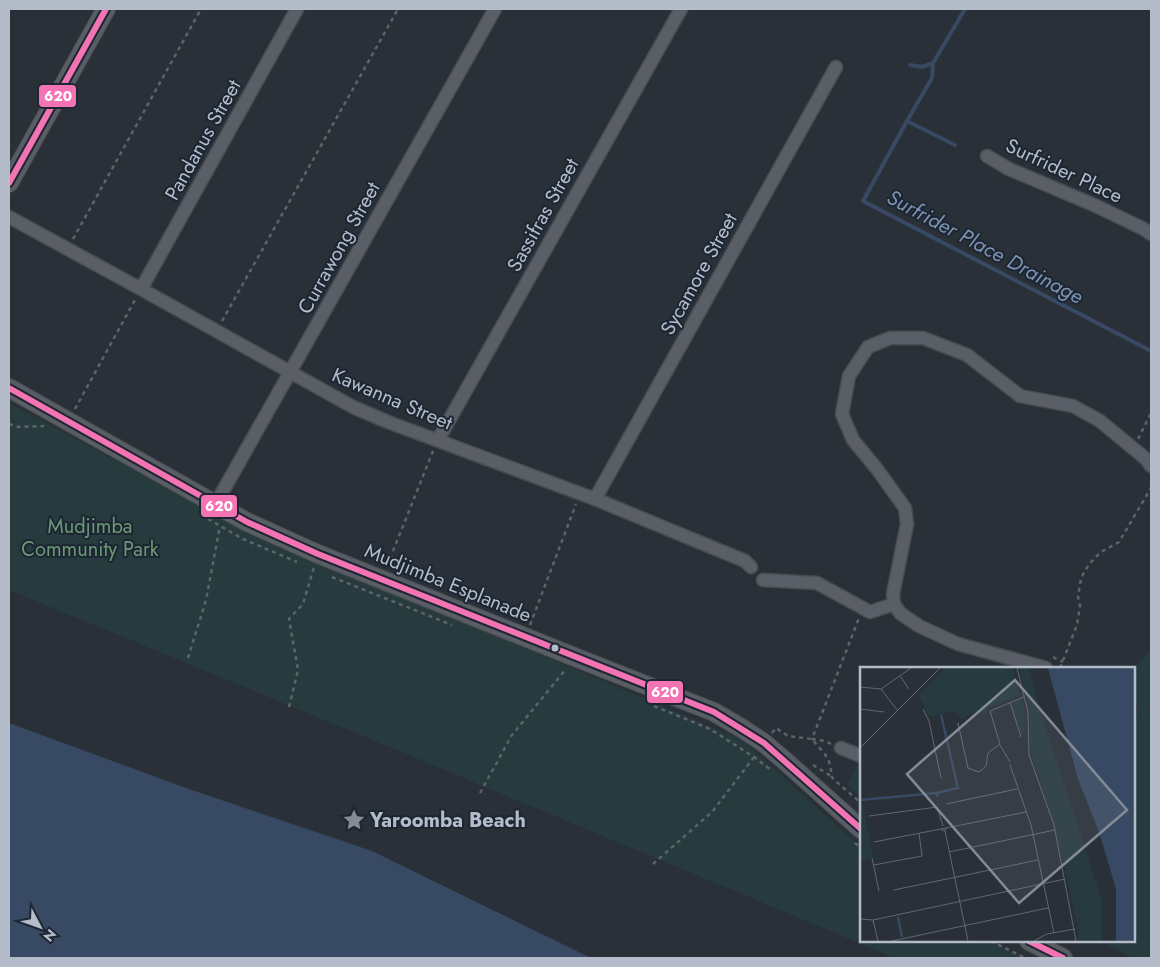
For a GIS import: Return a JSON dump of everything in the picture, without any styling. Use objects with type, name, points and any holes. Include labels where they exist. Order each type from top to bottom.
[{"type":"street","points":[[9,183],[106,9]]},
{"type":"street","name":"Pandanus Street","points":[[141,289],[297,9]]},
{"type":"street","name":"Currawong Street","points":[[220,508],[290,372],[495,9]]},
{"type":"street","name":"Sassifras Street","points":[[438,440],[681,9]]},
{"type":"street","name":"Sycamore Street","points":[[595,499],[836,67]]},
{"type":"street","name":"Surfrider Place","points":[[987,156],[1009,169],[1094,205],[1151,234]]},
{"type":"street","name":"Kawanna Street","points":[[9,217],[353,407],[388,422],[595,499],[745,561],[751,567]]},
{"type":"street","points":[[1042,667],[958,644],[919,626],[900,613],[894,604],[893,594],[907,524],[905,508],[853,440],[842,414],[849,376],[868,347],[890,338],[923,338],[967,355],[1020,396],[1072,406],[1100,421],[1146,458]]},
{"type":"street","name":"Mudjimba Esplanade","points":[[9,388],[247,522],[318,554],[714,712],[743,729],[768,739],[784,760],[860,828]]},
{"type":"street","points":[[763,580],[816,583],[870,612],[894,604]]},
{"type":"street","points":[[841,748],[860,756]]},
{"type":"street","points":[[1034,942],[1063,958]]},
{"type":"path","points":[[68,249],[201,9]]},
{"type":"path","points":[[217,331],[398,9]]},
{"type":"path","points":[[75,409],[141,289]]},
{"type":"path","points":[[1146,458],[1138,440],[1151,413]]},
{"type":"path","points":[[382,580],[438,440]]},
{"type":"path","points":[[1060,667],[1077,625],[1081,578],[1089,564],[1101,552],[1119,542],[1151,488]]},
{"type":"path","points":[[525,637],[580,493]]},
{"type":"path","points":[[188,658],[206,600],[220,526],[220,508]]},
{"type":"path","points":[[289,707],[298,670],[288,619],[303,604],[318,554]]},
{"type":"path","points":[[812,740],[859,617]]},
{"type":"path","points":[[480,793],[512,735],[566,669],[572,656]]},
{"type":"path","points":[[654,864],[712,812],[776,728],[788,736],[825,741],[841,748]]},
{"type":"path","points":[[812,740],[825,754],[831,765],[831,776],[834,780],[860,802]]},
{"type":"path","points":[[993,942],[1025,958]]},
{"type":"green space","name":"Mudjimba Community Park","points":[[9,403],[237,526],[742,740],[860,846],[860,942],[993,942],[1026,958],[895,958],[9,590]]},
{"type":"green space","points":[[1151,650],[1151,958],[1132,958],[1102,942],[1135,942],[1135,718],[1138,710],[1135,706],[1135,667]]},
{"type":"green space","points":[[858,764],[860,765],[860,796],[847,785]]},
{"type":"water","points":[[9,723],[186,788],[372,851],[591,958],[9,958]]},
{"type":"waterway","points":[[910,65],[922,67],[933,63],[965,9]]},
{"type":"waterway","name":"Surfrider Place Drainage","points":[[933,63],[932,78],[863,201],[1151,351]]},
{"type":"waterway","points":[[907,121],[955,145]]},
{"type":"transit line","name":"620","points":[[9,183],[106,9]]},
{"type":"transit line","name":"620","points":[[9,388],[247,522],[318,554],[714,712],[764,743],[860,828]]},
{"type":"transit line","name":"620","points":[[1031,942],[1063,958]]},
{"type":"place","name":"Yaroomba Beach","points":[[354,820]]}]
